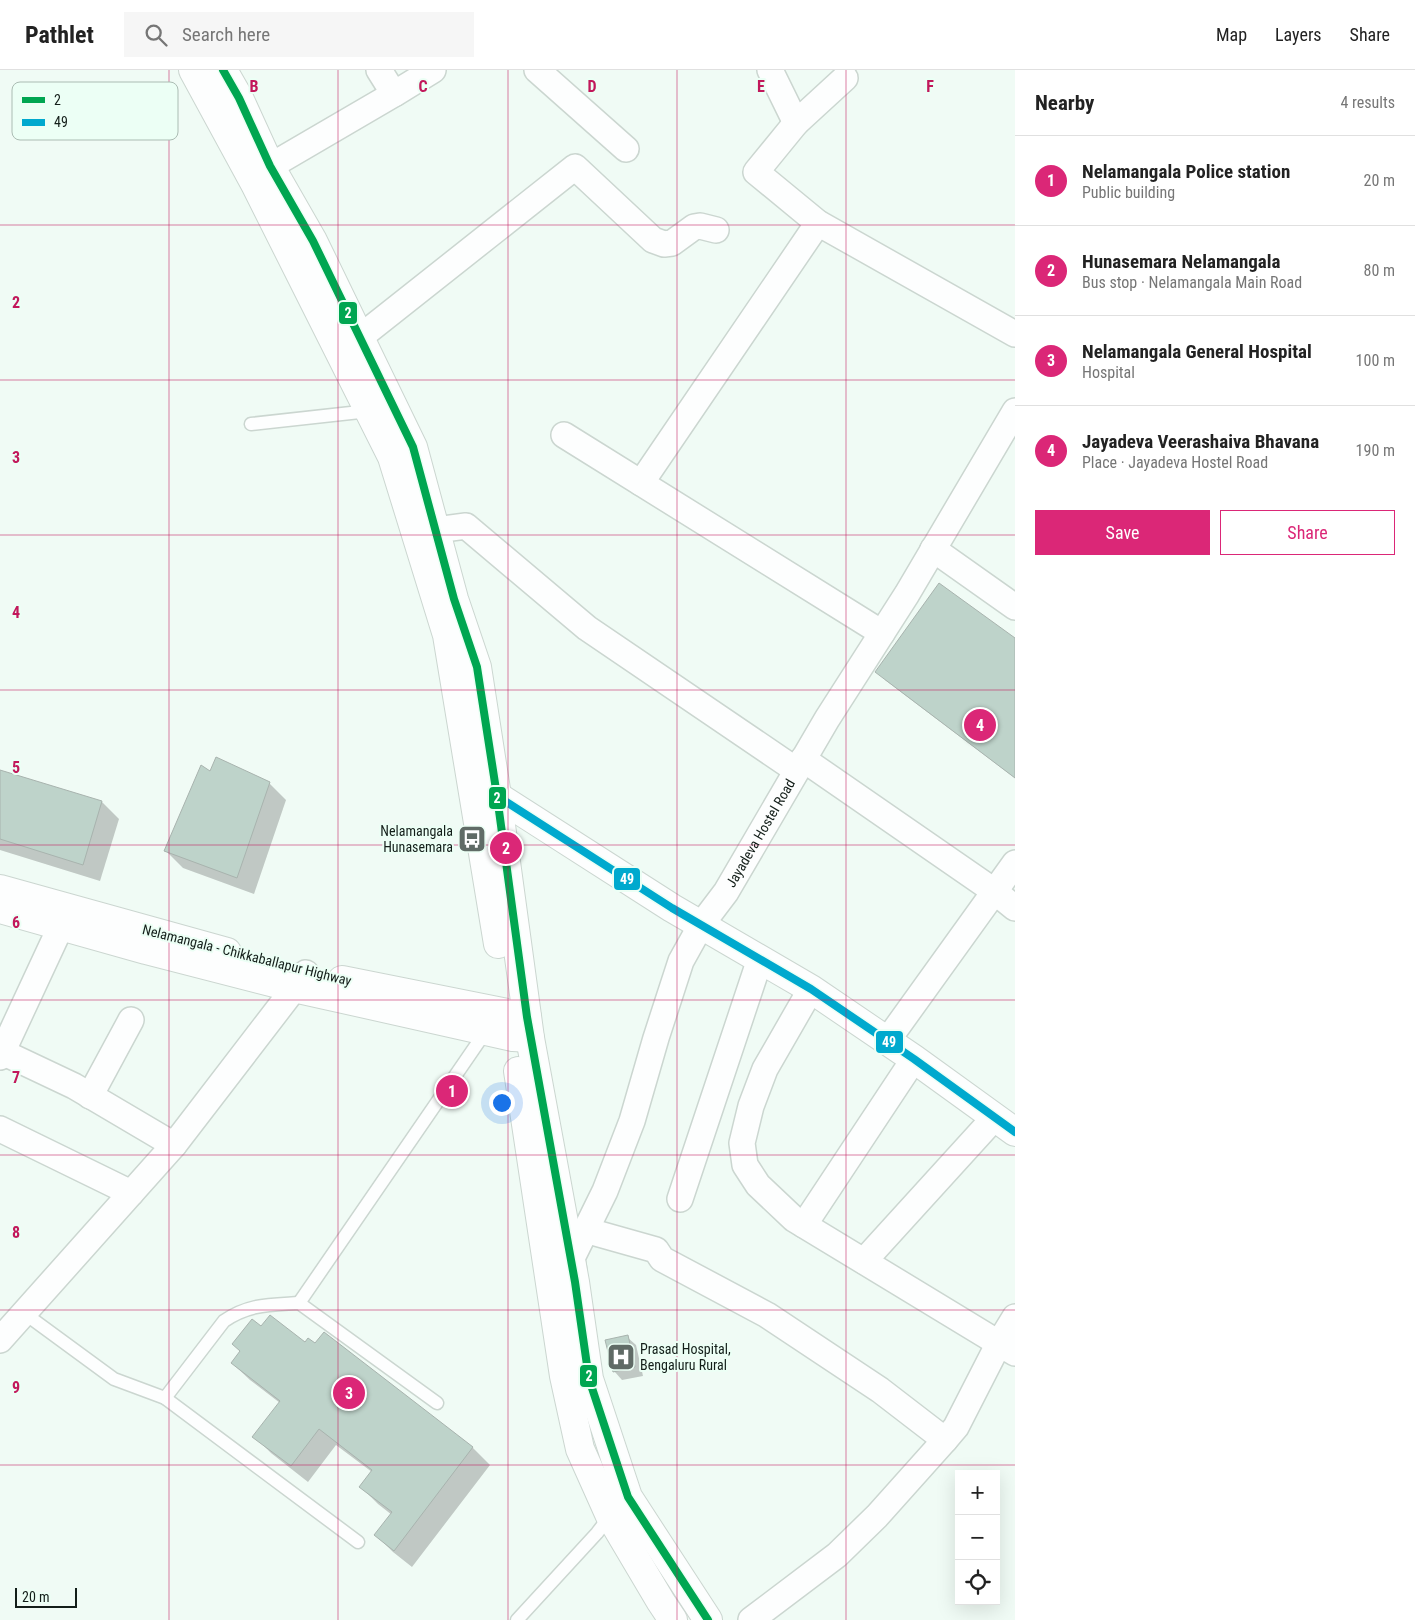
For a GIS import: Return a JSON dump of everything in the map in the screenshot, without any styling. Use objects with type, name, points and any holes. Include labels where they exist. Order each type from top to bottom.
[{"type":"main road","points":[[193,70],[261,172],[313,241],[349,344],[369,411],[392,457],[447,635],[520,1026],[575,1282],[589,1379],[628,1497],[708,1620]]},
{"type":"main road","points":[[223,70],[240,98],[261,172]]},
{"type":"main road","points":[[349,344],[413,447],[454,599],[477,667],[497,796],[520,1026],[564,1376],[580,1449],[610,1516],[673,1620]]},
{"type":"main road","points":[[497,796],[701,925],[811,989],[914,1059],[1005,1125]]},
{"type":"main road","name":"Nelamangala - Chikkaballapur Highway","points":[[0,889],[300,981],[520,1026]]},
{"type":"main road","points":[[0,909],[146,950],[300,981],[486,1031],[520,1026]]},
{"type":"street","points":[[379,70],[394,94]]},
{"type":"street","points":[[261,172],[433,70]]},
{"type":"street","points":[[537,70],[626,149]]},
{"type":"street","points":[[770,70],[796,123]]},
{"type":"street","points":[[845,78],[796,123],[756,172],[818,223],[1015,334]]},
{"type":"street","points":[[349,344],[575,166],[653,240],[664,244],[672,243],[694,227],[700,226],[716,230]]},
{"type":"street","points":[[641,483],[818,223]]},
{"type":"street","name":"Jayadeva Hostel Road","points":[[575,1282],[572,1258],[605,1191],[632,1121],[681,961],[701,925],[726,892],[799,765],[882,633],[1015,410]]},
{"type":"street","points":[[564,435],[882,633]]},
{"type":"street","points":[[436,530],[466,526],[587,628],[994,891],[1015,908]]},
{"type":"street","points":[[933,549],[1015,607]]},
{"type":"street","points":[[887,1041],[1015,863]]},
{"type":"street","points":[[61,926],[1,1053],[90,1096],[174,1145]]},
{"type":"street","points":[[680,1199],[760,960]]},
{"type":"street","points":[[0,1340],[174,1145],[300,981]]},
{"type":"street","points":[[811,989],[765,1069],[751,1106],[742,1143],[745,1165],[758,1185],[794,1219],[1007,1348]]},
{"type":"street","points":[[90,1096],[131,1020]]},
{"type":"street","points":[[804,1225],[914,1059]]},
{"type":"street","points":[[864,1261],[1005,1125]]},
{"type":"street","points":[[0,1129],[131,1193]]},
{"type":"street","points":[[585,1230],[656,1250],[662,1259],[767,1315],[880,1390],[945,1440]]},
{"type":"street","points":[[751,1620],[837,1555],[877,1516],[945,1440],[956,1427],[1007,1348],[1015,1317]]},
{"type":"lane","points":[[251,424],[369,411]]},
{"type":"lane","points":[[298,1303],[486,1031]]},
{"type":"lane","points":[[165,1398],[224,1321],[236,1313],[249,1308],[298,1303],[437,1403]]},
{"type":"lane","points":[[24,1313],[114,1379],[165,1398],[358,1542]]},
{"type":"lane","points":[[517,1620],[597,1534],[610,1516]]},
{"type":"building","points":[[939,583],[1015,638],[1015,778],[875,672]]},
{"type":"building","points":[[216,757],[270,782],[237,878],[164,851],[201,765],[210,771]]},
{"type":"building","points":[[0,770],[102,801],[83,865],[0,839]]},
{"type":"building","points":[[270,1315],[305,1342],[308,1338],[315,1343],[324,1332],[473,1447],[394,1551],[374,1535],[392,1512],[359,1487],[372,1470],[319,1429],[291,1466],[252,1437],[280,1401],[231,1363],[240,1351],[232,1344],[252,1319],[261,1326]]},
{"type":"building","points":[[628,1335],[635,1367],[613,1372],[605,1340]]},
{"type":"transit line","name":"2","points":[[223,70],[239,98],[270,166],[313,241],[413,447],[454,599],[477,667],[497,796],[527,1017],[575,1282],[589,1379],[628,1497],[708,1620]]},
{"type":"transit line","name":"49","points":[[497,796],[672,908],[811,989],[914,1059],[1015,1132]]},
{"type":"place","name":"Jayadeva Veerashaiva Bhavana","points":[[980,725]]},
{"type":"place","name":"Nelamangala Hunasemara","points":[[472,839]]},
{"type":"place","name":"Hunasemara Nelamangala","points":[[506,848]]},
{"type":"place","name":"Nelamangala Police station","points":[[452,1091]]},
{"type":"place","name":"Prasad Hospital, Bengaluru Rural","points":[[621,1357]]},
{"type":"place","name":"Nelamangala General Hospital","points":[[349,1393]]}]
